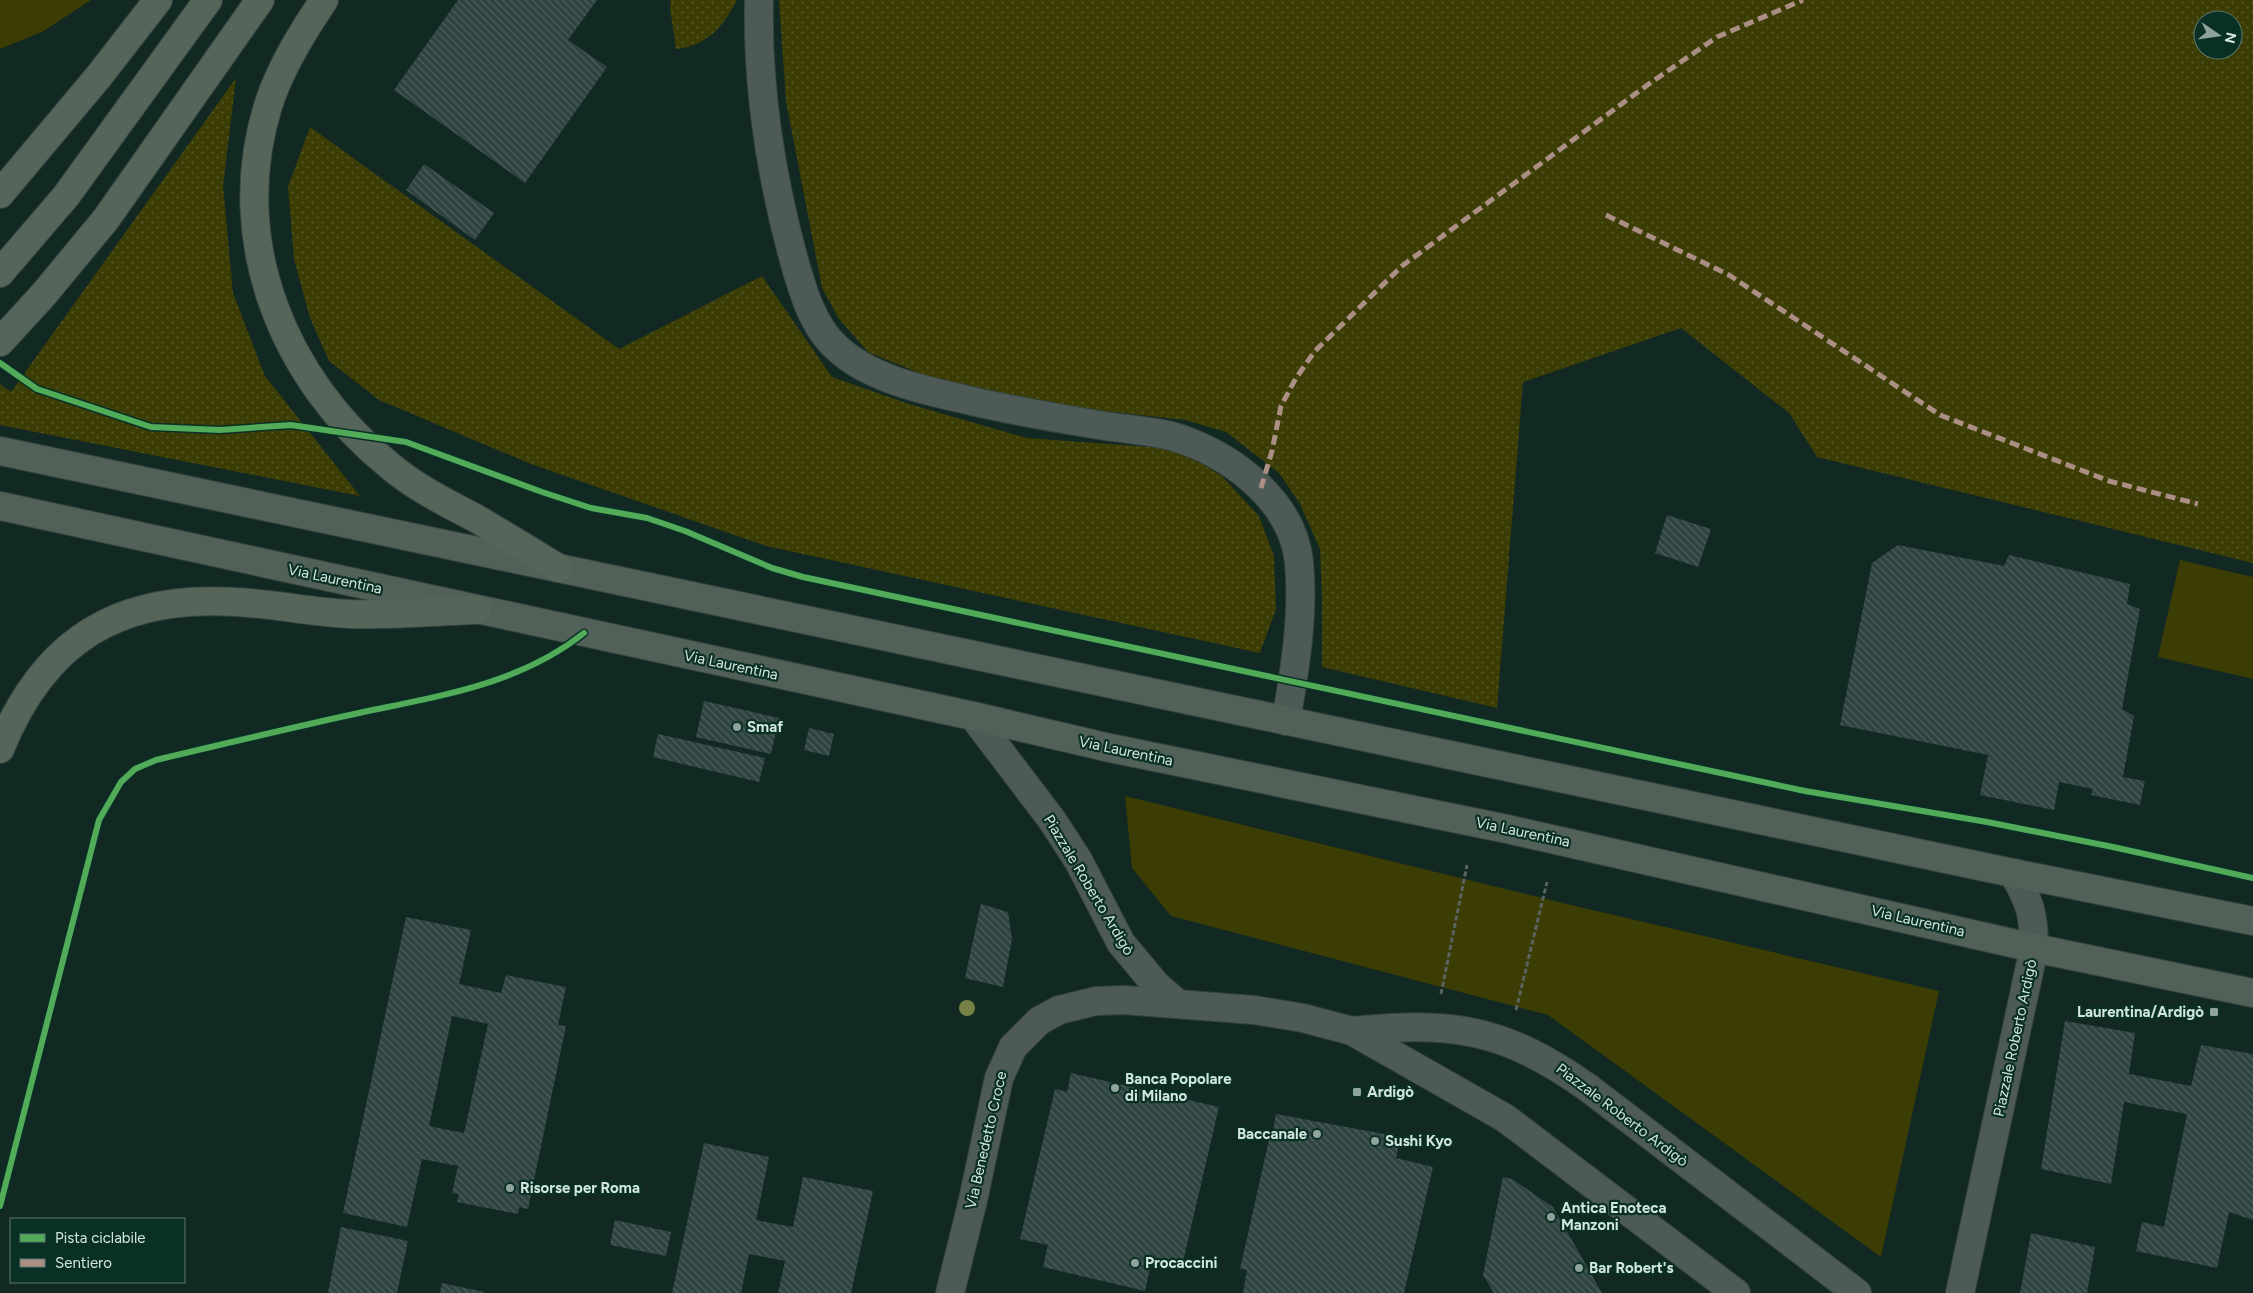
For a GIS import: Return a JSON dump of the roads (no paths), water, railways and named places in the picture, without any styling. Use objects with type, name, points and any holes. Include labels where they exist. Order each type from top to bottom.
[{"type":"highway","points":[[0,194],[99,76],[158,0]]},
{"type":"highway","points":[[0,273],[66,196],[208,0]]},
{"type":"highway","points":[[0,342],[44,294],[106,219],[260,0]]},
{"type":"highway","points":[[324,0],[301,34],[274,90],[265,116],[256,167],[255,221],[261,259],[267,285],[286,338],[308,378],[327,404],[375,454],[392,468],[438,499],[500,532],[558,568]]},
{"type":"highway","points":[[0,749],[25,697],[53,660],[84,636],[138,611],[197,601],[237,602],[349,614],[477,610]]},
{"type":"main road","points":[[0,451],[2013,873],[2253,921]]},
{"type":"main road","name":"Via Laurentina","points":[[0,506],[973,716],[1110,748],[1507,828],[2034,948],[2253,993]]},
{"type":"street","points":[[759,0],[761,76],[773,173],[801,283],[809,305],[822,330],[837,348],[886,377],[943,395],[984,404],[1182,440],[1228,462],[1261,488],[1276,504],[1286,519],[1294,539],[1299,560],[1298,639],[1286,721]]},
{"type":"street","name":"Piazzale Roberto Ardigò","points":[[973,716],[1052,820],[1078,860],[1107,918],[1132,958],[1157,986],[1177,1003],[1278,1014],[1352,1031],[1505,1118],[1736,1293]]},
{"type":"street","name":"Piazzale Roberto Ardigò","points":[[1960,1293],[2034,948],[2032,911],[2025,892],[2013,873]]},
{"type":"street","name":"Via Benedetto Croce","points":[[950,1293],[999,1078],[1013,1047],[1039,1021],[1048,1015],[1072,1006],[1109,1000],[1177,1003]]},
{"type":"street","name":"Piazzale Roberto Ardigò","points":[[1352,1031],[1435,1026],[1473,1032],[1508,1042],[1555,1065],[1587,1087],[1857,1293]]},
{"type":"place","name":"Smaf","points":[[737,727]]},
{"type":"place","name":"Laurentina/Ardigò","points":[[2214,1012]]},
{"type":"place","name":"Banca Popolare di Milano","points":[[1115,1088]]},
{"type":"place","name":"Ardigò","points":[[1357,1092]]},
{"type":"place","name":"Baccanale","points":[[1317,1134]]},
{"type":"place","name":"Sushi Kyo","points":[[1375,1141]]},
{"type":"place","name":"Risorse per Roma","points":[[510,1188]]},
{"type":"place","name":"Antica Enoteca Manzoni","points":[[1551,1217]]},
{"type":"place","name":"Procaccini","points":[[1135,1263]]},
{"type":"place","name":"Bar Robert's","points":[[1579,1268]]}]
